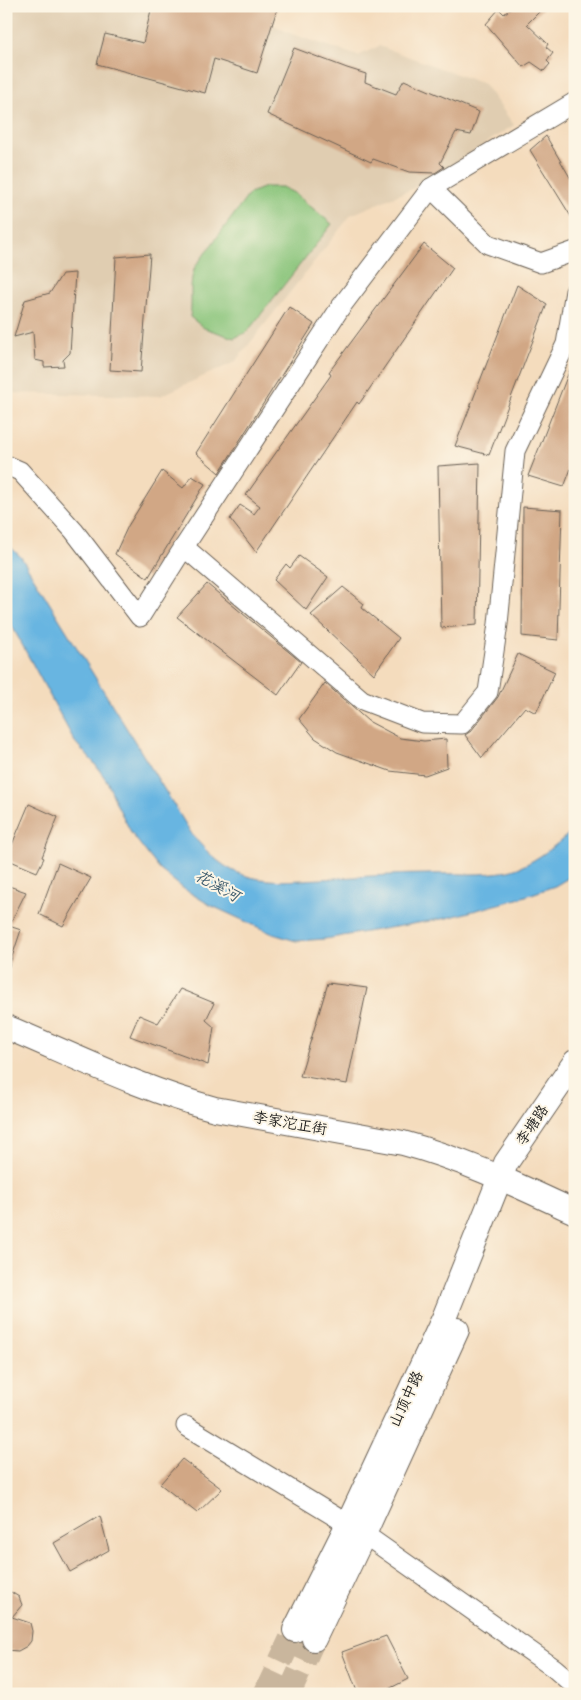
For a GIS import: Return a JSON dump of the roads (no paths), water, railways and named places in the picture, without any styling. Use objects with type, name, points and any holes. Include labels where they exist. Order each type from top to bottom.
[{"type":"main road","name":"李家沱正街","points":[[6,1015],[164,1080],[191,1089],[414,1130],[450,1140],[575,1212]]},
{"type":"main road","name":"李家沱正街","points":[[6,1027],[191,1103],[403,1143],[511,1174],[575,1195]]},
{"type":"main road","name":"李塘路","points":[[511,1174],[575,1062]]},
{"type":"main road","name":"李塘路","points":[[511,1174],[575,1090]]},
{"type":"main road","name":"山顶中路","points":[[304,1634],[356,1529],[444,1318],[511,1174]]},
{"type":"street","points":[[6,465],[20,471],[74,531],[140,617],[340,308],[431,188],[575,102]]},
{"type":"street","points":[[431,188],[488,244],[541,262],[575,251]]},
{"type":"street","points":[[184,547],[362,700],[422,723],[462,724],[488,692],[498,624],[515,451],[566,344],[575,291]]},
{"type":"street","points":[[186,1426],[356,1529],[554,1668],[575,1686]]},
{"type":"water","name":"花溪河","points":[[6,543],[21,557],[193,836],[211,855],[233,871],[259,879],[286,881],[402,874],[498,873],[517,868],[535,859],[575,828],[575,874],[555,886],[514,900],[447,918],[325,939],[296,941],[273,934],[210,905],[184,889],[160,870],[132,834],[107,781],[75,742],[6,615]]},
{"type":"tunnel","points":[[265,1694],[295,1630]]},
{"type":"tunnel","points":[[289,1694],[314,1639]]}]
